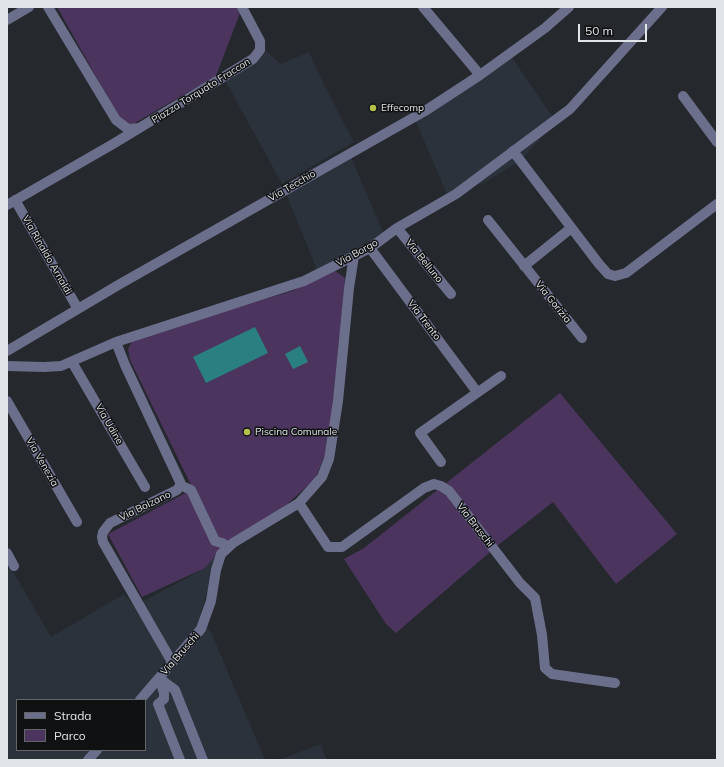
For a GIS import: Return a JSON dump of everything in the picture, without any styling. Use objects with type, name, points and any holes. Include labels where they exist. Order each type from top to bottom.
[{"type":"street","points":[[7,20],[29,7]]},
{"type":"street","points":[[48,7],[116,120],[118,135],[113,144]]},
{"type":"street","name":"Piazza Torquato Fraccon","points":[[11,203],[140,128],[253,59],[260,50],[260,41],[242,7]]},
{"type":"street","name":"Via Tecchio","points":[[7,352],[120,284],[424,111],[480,75],[545,28],[569,7]]},
{"type":"street","name":"Via Borgo","points":[[7,366],[61,366],[116,342],[304,281],[370,248],[397,228],[456,194],[570,109],[662,7]]},
{"type":"street","points":[[425,8],[480,75]]},
{"type":"street","points":[[683,96],[717,142]]},
{"type":"street","name":"Piazza Torquato Fraccon","points":[[116,120],[128,129],[140,128]]},
{"type":"street","points":[[513,151],[570,228],[599,264],[608,274],[615,276],[626,273],[717,204]]},
{"type":"street","name":"Via Rinaldo Arnaldi","points":[[11,203],[78,309]]},
{"type":"street","name":"Via Gorizia","points":[[488,220],[582,338]]},
{"type":"street","name":"Via Belluno","points":[[397,228],[451,294]]},
{"type":"street","points":[[524,266],[570,228]]},
{"type":"street","name":"Via Trento","points":[[370,248],[477,392]]},
{"type":"street","name":"Via Bruschi","points":[[141,699],[201,629],[211,601],[216,570],[222,554],[233,543],[300,503],[322,477],[329,459],[338,402],[349,288],[354,256]]},
{"type":"street","name":"Via Bolzano","points":[[116,342],[125,365],[181,482],[178,490],[110,523],[103,532],[102,537],[103,542],[172,662]]},
{"type":"street","name":"Via Udine","points":[[72,362],[145,486]]},
{"type":"street","points":[[441,462],[420,433],[501,376]]},
{"type":"street","name":"Via Venezia","points":[[7,402],[77,522]]},
{"type":"street","name":"Via Bruschi","points":[[300,503],[328,547],[342,547],[424,488],[434,484],[441,486],[449,491],[520,583],[535,598],[542,635],[545,668],[552,674],[615,683]]},
{"type":"street","points":[[180,485],[191,490],[215,541],[222,543],[228,548]]},
{"type":"street","points":[[7,553],[14,566]]},
{"type":"street","points":[[159,678],[164,693],[164,698],[158,704],[180,760]]},
{"type":"street","points":[[159,678],[175,690],[203,760]]},
{"type":"street","points":[[88,760],[96,751]]},
{"type":"shaded area","points":[[256,42],[281,64],[309,52],[324,85],[354,142],[282,184],[221,73],[254,51]]},
{"type":"shaded area","points":[[511,56],[556,122],[521,160],[486,182],[447,194],[415,120]]},
{"type":"shaded area","points":[[350,155],[384,234],[317,270],[285,191]]},
{"type":"shaded area","points":[[219,552],[200,616],[211,632],[265,760],[7,760],[7,570],[11,568],[51,637],[124,594],[134,606],[205,568]]},
{"type":"shaded area","points":[[320,744],[327,760],[279,760]]},
{"type":"green space","points":[[57,7],[237,7],[240,13],[216,76],[133,124],[121,121]]},
{"type":"green space","name":"Piscina Comunale","points":[[335,271],[345,278],[333,405],[324,458],[315,479],[283,508],[219,552],[205,568],[142,597],[108,534],[193,489],[130,360],[128,349],[133,339],[292,291]]},
{"type":"green space","points":[[560,393],[677,534],[616,584],[553,502],[497,546],[396,633],[386,624],[344,559],[364,548]]},
{"type":"water","points":[[255,327],[268,353],[206,383],[193,357]]},
{"type":"water","points":[[300,346],[308,362],[293,369],[285,354]]},
{"type":"place","name":"Effecomp","points":[[373,108]]},
{"type":"place","name":"Piscina Comunale","points":[[247,432]]}]
